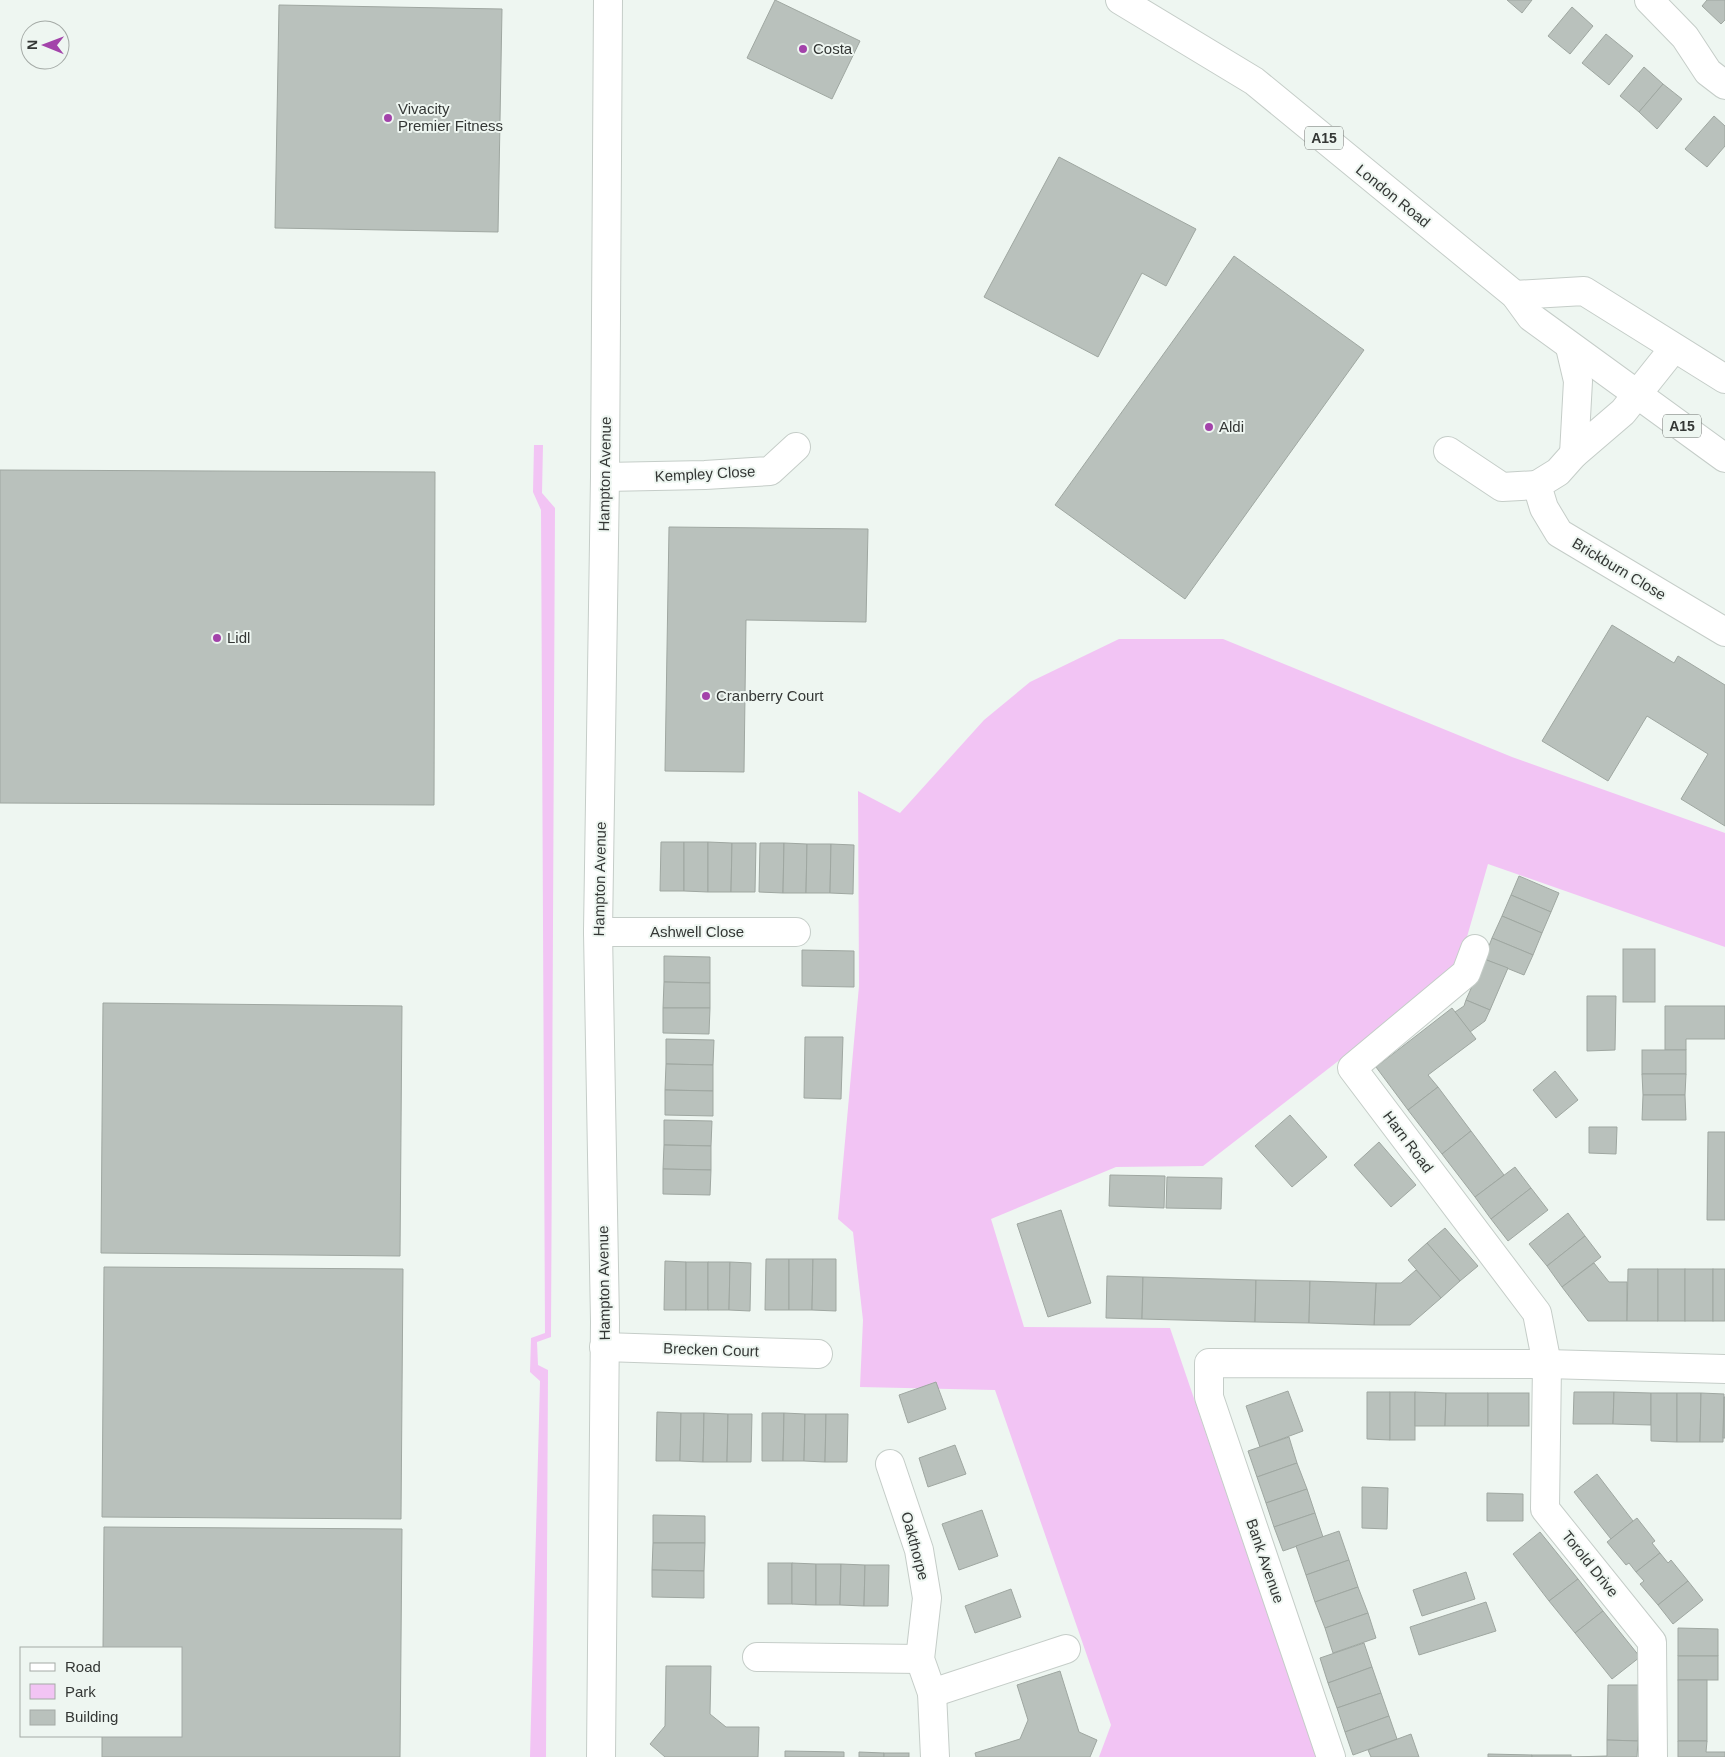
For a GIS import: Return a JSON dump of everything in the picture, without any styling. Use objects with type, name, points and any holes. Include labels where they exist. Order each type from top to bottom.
[{"type":"street","name":"Hampton Avenue","points":[[602,1757],[604,1347],[598,932],[605,478],[608,0]]},
{"type":"street","name":"London Road","points":[[1120,0],[1254,81],[1514,295],[1531,316],[1570,347],[1725,458]]},
{"type":"street","points":[[1649,0],[1685,37],[1708,72],[1725,85]]},
{"type":"street","points":[[1514,295],[1584,291],[1725,379]]},
{"type":"street","points":[[1570,347],[1578,381],[1574,454]]},
{"type":"street","points":[[1448,451],[1502,486],[1537,485],[1558,472],[1574,454],[1623,412],[1674,348]]},
{"type":"street","name":"Kempley Close","points":[[605,478],[770,471],[796,447]]},
{"type":"street","name":"Brickburn Close","points":[[1537,485],[1544,508],[1559,533],[1725,632]]},
{"type":"street","name":"Ashwell Close","points":[[598,932],[796,932]]},
{"type":"street","name":"Harn Road","points":[[1475,950],[1466,973],[1352,1068],[1537,1313],[1547,1364]]},
{"type":"street","name":"Brecken Court","points":[[604,1347],[818,1354]]},
{"type":"street","name":"Bank Avenue","points":[[1331,1757],[1209,1397],[1210,1363],[1547,1364]]},
{"type":"street","points":[[1547,1364],[1725,1369]]},
{"type":"street","name":"Torold Drive","points":[[1547,1364],[1545,1509],[1652,1642],[1653,1757]]},
{"type":"street","name":"Oakthorpe","points":[[890,1464],[919,1550],[928,1598],[920,1659],[932,1693],[935,1757]]},
{"type":"street","points":[[932,1693],[1066,1649]]},
{"type":"street","points":[[757,1657],[920,1659]]},
{"type":"green space","points":[[534,445],[543,445],[542,493],[555,508],[551,1337],[537,1342],[538,1365],[548,1370],[546,1757],[530,1757],[540,1381],[530,1372],[531,1338],[545,1333],[541,510],[533,492]]},
{"type":"green space","points":[[1119,639],[1223,639],[1512,757],[1725,833],[1725,947],[1488,864],[1458,968],[1203,1166],[1116,1167],[991,1219],[1024,1327],[1170,1328],[1316,1757],[1099,1757],[1111,1725],[995,1390],[860,1387],[863,1320],[853,1232],[838,1219],[859,986],[858,791],[900,813],[984,720],[1030,682]]},
{"type":"building","name":"Costa","points":[[775,0],[860,41],[832,99],[747,58]]},
{"type":"building","points":[[1507,0],[1532,0],[1522,13]]},
{"type":"building","points":[[1707,0],[1725,0],[1725,20],[1721,24],[1702,6]]},
{"type":"building","name":"Vivacity Premier Fitness","points":[[279,5],[502,9],[498,232],[275,228]]},
{"type":"building","points":[[1572,7],[1593,26],[1570,54],[1548,36]]},
{"type":"building","points":[[1606,34],[1633,56],[1609,85],[1582,63]]},
{"type":"building","points":[[1644,67],[1663,84],[1639,112],[1620,96]]},
{"type":"building","points":[[1663,84],[1682,99],[1657,129],[1639,112]]},
{"type":"building","points":[[1714,116],[1725,126],[1725,146],[1707,167],[1685,149]]},
{"type":"building","points":[[1059,157],[1196,229],[1166,286],[1142,273],[1098,357],[984,297]]},
{"type":"building","name":"Aldi","points":[[1234,256],[1364,350],[1185,599],[1055,505]]},
{"type":"building","name":"Lidl","points":[[0,470],[435,472],[434,805],[0,803]]},
{"type":"building","name":"Cranberry Court","points":[[669,527],[868,529],[866,622],[746,620],[744,772],[665,771]]},
{"type":"building","points":[[1612,625],[1674,663],[1678,656],[1725,685],[1725,826],[1681,799],[1708,754],[1647,716],[1608,781],[1542,741]]},
{"type":"building","points":[[661,842],[684,842],[684,891],[660,891]]},
{"type":"building","points":[[684,842],[708,842],[708,892],[684,891]]},
{"type":"building","points":[[708,842],[732,843],[731,892],[708,892]]},
{"type":"building","points":[[732,843],[756,843],[755,892],[731,892]]},
{"type":"building","points":[[760,843],[784,843],[783,893],[759,892]]},
{"type":"building","points":[[784,843],[807,844],[806,893],[783,893]]},
{"type":"building","points":[[807,844],[831,844],[830,893],[806,893]]},
{"type":"building","points":[[831,844],[854,845],[853,894],[830,893]]},
{"type":"building","points":[[1519,876],[1559,893],[1551,912],[1511,895]]},
{"type":"building","points":[[1511,895],[1551,912],[1542,933],[1502,916]]},
{"type":"building","points":[[1502,916],[1542,933],[1533,955],[1492,938]]},
{"type":"building","points":[[1492,938],[1533,955],[1524,975],[1484,959]]},
{"type":"building","points":[[1623,949],[1655,949],[1655,1002],[1623,1002]]},
{"type":"building","points":[[802,950],[854,951],[854,987],[802,986]]},
{"type":"building","points":[[664,956],[710,957],[710,983],[664,982]]},
{"type":"building","points":[[1484,959],[1508,968],[1490,1010],[1466,1000]]},
{"type":"building","points":[[664,982],[710,983],[710,1008],[663,1008]]},
{"type":"building","points":[[1587,996],[1616,996],[1615,1050],[1587,1051]]},
{"type":"building","points":[[1466,1000],[1490,1010],[1485,1021],[1470,1032],[1455,1012],[1464,1006]]},
{"type":"building","points":[[103,1003],[402,1006],[400,1256],[101,1253]]},
{"type":"building","points":[[1665,1006],[1725,1006],[1725,1039],[1686,1039],[1686,1050],[1665,1050]]},
{"type":"building","points":[[663,1008],[710,1008],[709,1034],[663,1033]]},
{"type":"building","points":[[1452,1008],[1476,1039],[1428,1075],[1438,1087],[1408,1110],[1376,1067]]},
{"type":"building","points":[[805,1037],[843,1037],[841,1099],[804,1098]]},
{"type":"building","points":[[666,1039],[714,1040],[713,1065],[666,1064]]},
{"type":"building","points":[[1642,1050],[1686,1050],[1686,1074],[1642,1074]]},
{"type":"building","points":[[666,1064],[713,1065],[713,1091],[665,1090]]},
{"type":"building","points":[[1555,1071],[1578,1100],[1556,1118],[1533,1090]]},
{"type":"building","points":[[1642,1074],[1686,1074],[1685,1095],[1643,1095]]},
{"type":"building","points":[[1438,1087],[1471,1131],[1442,1154],[1408,1110]]},
{"type":"building","points":[[665,1090],[713,1091],[713,1116],[665,1115]]},
{"type":"building","points":[[1643,1095],[1685,1095],[1686,1120],[1642,1120]]},
{"type":"building","points":[[1290,1115],[1327,1157],[1292,1187],[1255,1146]]},
{"type":"building","points":[[664,1120],[712,1121],[711,1146],[664,1145]]},
{"type":"building","points":[[1589,1127],[1617,1127],[1616,1154],[1589,1153]]},
{"type":"building","points":[[1471,1131],[1504,1175],[1475,1197],[1442,1154]]},
{"type":"building","points":[[1708,1132],[1725,1132],[1725,1220],[1707,1220]]},
{"type":"building","points":[[1379,1142],[1416,1185],[1391,1207],[1354,1165]]},
{"type":"building","points":[[664,1145],[711,1146],[711,1170],[663,1169]]},
{"type":"building","points":[[1515,1167],[1531,1188],[1491,1219],[1475,1197]]},
{"type":"building","points":[[663,1169],[711,1170],[710,1195],[663,1194]]},
{"type":"building","points":[[1110,1175],[1165,1176],[1164,1208],[1109,1206]]},
{"type":"building","points":[[1167,1177],[1222,1178],[1221,1209],[1166,1208]]},
{"type":"building","points":[[1531,1188],[1548,1210],[1508,1241],[1491,1219]]},
{"type":"building","points":[[1061,1210],[1091,1303],[1048,1317],[1017,1224]]},
{"type":"building","points":[[1568,1213],[1585,1236],[1547,1266],[1529,1244]]},
{"type":"building","points":[[1445,1228],[1478,1266],[1460,1281],[1427,1243]]},
{"type":"building","points":[[1585,1236],[1601,1257],[1562,1287],[1547,1266]]},
{"type":"building","points":[[1427,1243],[1460,1281],[1441,1298],[1408,1260]]},
{"type":"building","points":[[766,1259],[789,1259],[789,1310],[765,1310]]},
{"type":"building","points":[[789,1259],[813,1259],[812,1310],[789,1310]]},
{"type":"building","points":[[813,1259],[836,1259],[836,1311],[812,1310]]},
{"type":"building","points":[[665,1261],[686,1262],[686,1310],[664,1310]]},
{"type":"building","points":[[686,1262],[708,1262],[708,1310],[686,1310]]},
{"type":"building","points":[[708,1262],[730,1262],[729,1310],[708,1310]]},
{"type":"building","points":[[730,1262],[751,1263],[750,1311],[729,1310]]},
{"type":"building","points":[[1594,1263],[1609,1282],[1627,1282],[1627,1321],[1588,1321],[1562,1287]]},
{"type":"building","points":[[104,1267],[403,1269],[401,1519],[102,1517]]},
{"type":"building","points":[[1628,1269],[1658,1269],[1658,1321],[1627,1321]]},
{"type":"building","points":[[1658,1269],[1685,1269],[1685,1321],[1658,1321]]},
{"type":"building","points":[[1685,1269],[1713,1269],[1713,1321],[1685,1321]]},
{"type":"building","points":[[1713,1269],[1725,1269],[1725,1321],[1713,1321]]},
{"type":"building","points":[[1416,1270],[1441,1298],[1410,1325],[1374,1325],[1376,1283],[1401,1283]]},
{"type":"building","points":[[1107,1276],[1143,1277],[1142,1319],[1106,1318]]},
{"type":"building","points":[[1143,1277],[1256,1280],[1255,1322],[1142,1319]]},
{"type":"building","points":[[1256,1280],[1310,1281],[1309,1323],[1255,1322]]},
{"type":"building","points":[[1310,1281],[1376,1283],[1374,1325],[1309,1323]]},
{"type":"building","points":[[936,1382],[946,1409],[908,1423],[899,1395]]},
{"type":"building","points":[[1288,1391],[1303,1431],[1260,1447],[1246,1406]]},
{"type":"building","points":[[1367,1392],[1390,1392],[1390,1440],[1367,1439]]},
{"type":"building","points":[[1390,1392],[1415,1392],[1415,1440],[1390,1440]]},
{"type":"building","points":[[1415,1392],[1446,1393],[1445,1426],[1415,1426]]},
{"type":"building","points":[[1574,1392],[1614,1392],[1613,1424],[1573,1424]]},
{"type":"building","points":[[1614,1392],[1651,1393],[1651,1425],[1613,1424]]},
{"type":"building","points":[[1446,1393],[1488,1393],[1488,1426],[1445,1426]]},
{"type":"building","points":[[1488,1393],[1529,1393],[1529,1426],[1488,1426]]},
{"type":"building","points":[[1651,1393],[1677,1393],[1677,1442],[1651,1441]]},
{"type":"building","points":[[1677,1393],[1701,1393],[1700,1442],[1677,1442]]},
{"type":"building","points":[[1701,1393],[1724,1394],[1723,1442],[1700,1442]]},
{"type":"building","points":[[1724,1397],[1725,1438],[1723,1438]]},
{"type":"building","points":[[657,1412],[681,1413],[680,1461],[656,1461]]},
{"type":"building","points":[[681,1413],[704,1413],[703,1462],[680,1461]]},
{"type":"building","points":[[704,1413],[728,1414],[727,1462],[703,1462]]},
{"type":"building","points":[[762,1413],[784,1413],[783,1461],[762,1461]]},
{"type":"building","points":[[784,1413],[805,1414],[804,1461],[783,1461]]},
{"type":"building","points":[[728,1414],[752,1414],[751,1462],[727,1462]]},
{"type":"building","points":[[805,1414],[826,1414],[825,1462],[804,1461]]},
{"type":"building","points":[[826,1414],[848,1414],[847,1462],[825,1462]]},
{"type":"building","points":[[1289,1437],[1297,1463],[1257,1477],[1248,1451]]},
{"type":"building","points":[[955,1445],[966,1474],[928,1487],[919,1458]]},
{"type":"building","points":[[1297,1463],[1307,1489],[1266,1503],[1257,1477]]},
{"type":"building","points":[[1597,1474],[1633,1521],[1611,1539],[1574,1492]]},
{"type":"building","points":[[1362,1487],[1388,1488],[1387,1529],[1362,1528]]},
{"type":"building","points":[[1307,1489],[1315,1513],[1274,1527],[1266,1503]]},
{"type":"building","points":[[1487,1493],[1523,1494],[1523,1521],[1487,1521]]},
{"type":"building","points":[[982,1510],[998,1556],[959,1570],[942,1524]]},
{"type":"building","points":[[1315,1513],[1323,1537],[1283,1551],[1274,1527]]},
{"type":"building","points":[[653,1515],[705,1516],[705,1543],[653,1543]]},
{"type":"building","points":[[1637,1518],[1655,1541],[1652,1543],[1660,1553],[1636,1572],[1629,1563],[1626,1565],[1607,1542]]},
{"type":"building","points":[[104,1527],[402,1529],[400,1757],[102,1757],[102,1737],[182,1737],[182,1647],[103,1647]]},
{"type":"building","points":[[1339,1531],[1349,1560],[1306,1575],[1296,1546]]},
{"type":"building","points":[[1540,1532],[1578,1579],[1549,1601],[1513,1554]]},
{"type":"building","points":[[653,1543],[705,1543],[704,1571],[652,1570]]},
{"type":"building","points":[[1660,1553],[1668,1563],[1671,1560],[1688,1581],[1658,1605],[1640,1584],[1644,1581],[1636,1572]]},
{"type":"building","points":[[1349,1560],[1358,1587],[1315,1602],[1306,1575]]},
{"type":"building","points":[[768,1563],[792,1563],[792,1604],[768,1604]]},
{"type":"building","points":[[792,1563],[816,1564],[816,1605],[792,1604]]},
{"type":"building","points":[[816,1564],[841,1564],[840,1605],[816,1605]]},
{"type":"building","points":[[841,1564],[865,1565],[864,1606],[840,1605]]},
{"type":"building","points":[[865,1565],[889,1565],[888,1606],[864,1606]]},
{"type":"building","points":[[652,1570],[704,1571],[704,1598],[652,1597]]},
{"type":"building","points":[[1466,1572],[1475,1599],[1422,1616],[1413,1590]]},
{"type":"building","points":[[1578,1579],[1603,1611],[1575,1633],[1549,1601]]},
{"type":"building","points":[[1688,1581],[1703,1600],[1673,1624],[1658,1605]]},
{"type":"building","points":[[1358,1587],[1368,1613],[1325,1628],[1315,1602]]},
{"type":"building","points":[[1011,1589],[1021,1617],[975,1633],[965,1606]]},
{"type":"building","points":[[1486,1602],[1496,1631],[1419,1655],[1410,1627]]},
{"type":"building","points":[[1603,1611],[1640,1657],[1612,1679],[1575,1633]]},
{"type":"building","points":[[1368,1613],[1376,1638],[1333,1653],[1325,1628]]},
{"type":"building","points":[[1678,1628],[1718,1629],[1718,1656],[1678,1656]]},
{"type":"building","points":[[1364,1643],[1372,1667],[1328,1683],[1320,1658]]},
{"type":"building","points":[[1678,1656],[1718,1656],[1718,1680],[1678,1680]]},
{"type":"building","points":[[666,1666],[711,1666],[710,1714],[726,1727],[759,1727],[758,1757],[665,1757],[650,1744],[665,1726]]},
{"type":"building","points":[[1372,1667],[1381,1693],[1337,1708],[1328,1683]]},
{"type":"building","points":[[1060,1671],[1079,1732],[1097,1740],[1090,1757],[976,1757],[975,1753],[1020,1739],[1028,1720],[1017,1685]]},
{"type":"building","points":[[1678,1680],[1707,1680],[1707,1741],[1678,1741]]},
{"type":"building","points":[[1608,1685],[1639,1685],[1638,1741],[1607,1740]]},
{"type":"building","points":[[1381,1693],[1389,1716],[1345,1732],[1337,1708]]},
{"type":"building","points":[[1389,1716],[1397,1739],[1353,1755],[1345,1732]]},
{"type":"building","points":[[1411,1734],[1419,1757],[1371,1757],[1368,1750]]},
{"type":"building","points":[[1607,1740],[1638,1741],[1637,1757],[1571,1757],[1607,1756]]},
{"type":"building","points":[[1678,1741],[1707,1741],[1706,1752],[1725,1752],[1725,1757],[1678,1757]]},
{"type":"building","points":[[785,1751],[844,1752],[844,1757],[785,1757]]},
{"type":"building","points":[[859,1752],[884,1753],[884,1757],[859,1757]]},
{"type":"building","points":[[884,1753],[909,1753],[909,1757],[884,1757]]},
{"type":"building","points":[[1488,1754],[1532,1755],[1532,1757],[1488,1757]]},
{"type":"building","points":[[1532,1755],[1571,1755],[1571,1757],[1532,1757]]},
{"type":"place","name":"Costa","points":[[803,49]]},
{"type":"place","name":"Vivacity Premier Fitness","points":[[388,118]]},
{"type":"place","name":"Aldi","points":[[1209,427]]},
{"type":"place","name":"Lidl","points":[[217,638]]},
{"type":"place","name":"Cranberry Court","points":[[706,696]]}]
